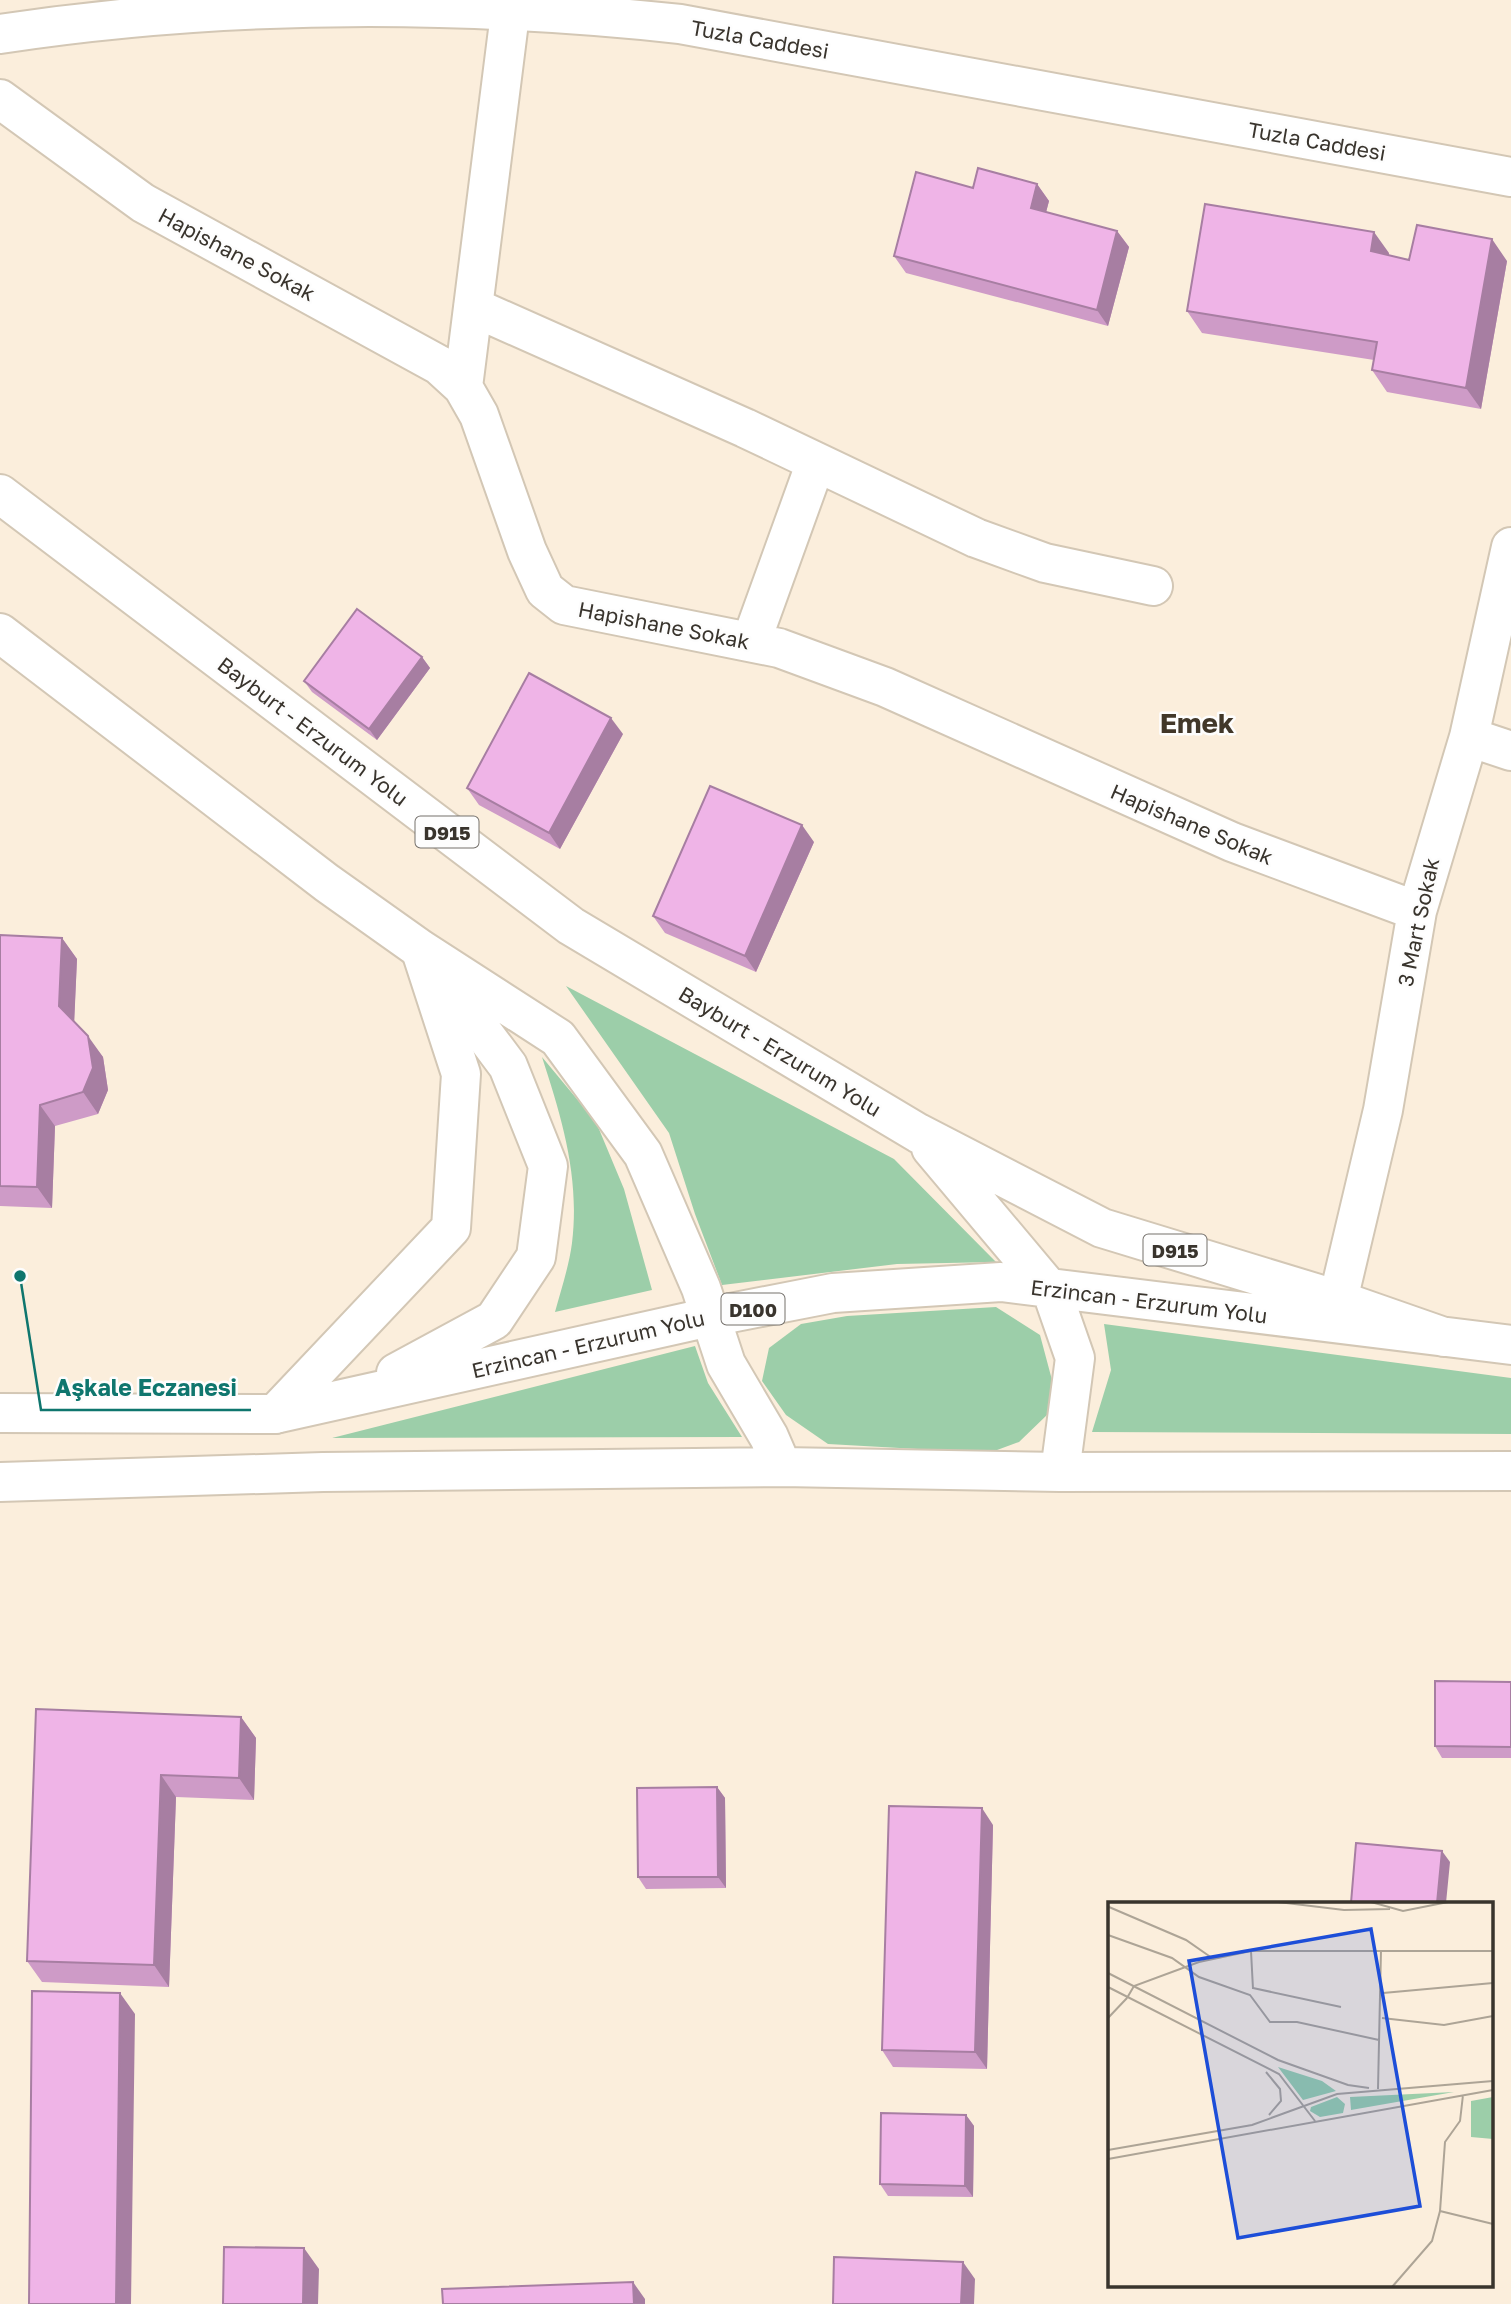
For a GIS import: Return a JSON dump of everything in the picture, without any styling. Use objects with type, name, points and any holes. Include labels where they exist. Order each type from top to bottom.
[{"type":"main road","name":"Tuzla Caddesi","points":[[0,34],[186,4],[303,2],[511,6],[680,24],[1511,177]]},
{"type":"main road","points":[[463,387],[511,6]]},
{"type":"main road","name":"Hapishane Sokak","points":[[0,99],[143,204],[439,365],[463,387],[479,415],[527,551],[545,590],[564,605],[779,648],[885,687],[1232,842],[1417,911]]},
{"type":"main road","points":[[473,307],[816,462],[976,538],[1045,563],[1153,586]]},
{"type":"main road","points":[[751,642],[816,462]]},
{"type":"main road","name":"Bayburt - Erzurum Yolu","points":[[0,495],[571,926],[918,1133],[1102,1228],[1338,1300],[1444,1337]]},
{"type":"main road","name":"3 Mart Sokak","points":[[1338,1300],[1383,1110],[1417,911],[1469,737],[1511,547]]},
{"type":"main road","points":[[0,633],[327,883],[420,949],[558,1038],[643,1154],[710,1317],[726,1364],[769,1437],[782,1467]]},
{"type":"main road","points":[[1469,737],[1511,751]]},
{"type":"main road","points":[[275,1414],[403,1371],[494,1321],[536,1257],[548,1166],[508,1066],[420,949]]},
{"type":"main road","points":[[275,1414],[451,1228],[461,1074],[420,949]]},
{"type":"main road","name":"Bayburt - Erzurum Yolu","points":[[918,1133],[1051,1289],[1075,1358],[1060,1472]]},
{"type":"main road","name":"Erzincan - Erzurum Yolu","points":[[0,1413],[275,1414],[710,1317],[833,1293],[1001,1282],[1511,1345]]},
{"type":"main road","points":[[0,1482],[323,1472],[782,1467],[1060,1472],[1511,1471]]},
{"type":"green space","points":[[566,986],[894,1159],[996,1262],[897,1264],[722,1285],[695,1214],[669,1133]]},
{"type":"green space","points":[[542,1057],[596,1122],[624,1189],[652,1290],[555,1312],[571,1252],[574,1195],[568,1148]]},
{"type":"green space","points":[[996,1307],[1040,1335],[1052,1380],[1048,1414],[1019,1442],[989,1453],[828,1444],[786,1415],[762,1381],[769,1348],[801,1324],[847,1316]]},
{"type":"green space","points":[[1104,1324],[1511,1378],[1511,1434],[1092,1432],[1111,1370]]},
{"type":"green space","points":[[695,1346],[708,1383],[742,1437],[332,1438]]},
{"type":"building","points":[[978,168],[1037,184],[1031,208],[1117,231],[1097,310],[894,256],[916,172],[973,188]]},
{"type":"building","points":[[1205,204],[1374,232],[1371,251],[1409,260],[1417,225],[1492,239],[1466,388],[1372,370],[1377,342],[1187,311]]},
{"type":"building","points":[[357,609],[422,657],[369,729],[304,681]]},
{"type":"building","points":[[529,673],[611,718],[549,833],[467,788]]},
{"type":"building","points":[[710,786],[802,825],[745,956],[653,916]]},
{"type":"building","points":[[0,935],[62,938],[59,1006],[88,1036],[93,1068],[83,1092],[40,1105],[37,1187],[0,1186]]},
{"type":"building","points":[[1435,1681],[1511,1682],[1511,1747],[1435,1746]]},
{"type":"building","points":[[36,1709],[241,1717],[239,1778],[161,1775],[154,1965],[27,1961]]},
{"type":"building","points":[[717,1787],[718,1877],[638,1877],[637,1788]]},
{"type":"building","points":[[889,1806],[982,1808],[975,2052],[882,2050]]},
{"type":"building","points":[[1356,1843],[1442,1851],[1437,1902],[1351,1902]]},
{"type":"building","points":[[32,1991],[120,1993],[116,2304],[29,2304]]},
{"type":"building","points":[[881,2113],[966,2115],[965,2186],[880,2184]]},
{"type":"building","points":[[224,2247],[304,2248],[303,2304],[223,2304]]},
{"type":"building","points":[[834,2257],[963,2262],[961,2304],[833,2304]]},
{"type":"building","points":[[633,2282],[634,2304],[443,2304],[442,2289]]},
{"type":"place","name":"Aşkale Eczanesi","points":[[20,1276]]},
{"type":"district","name":"Emek","points":[[1197,722]]}]
